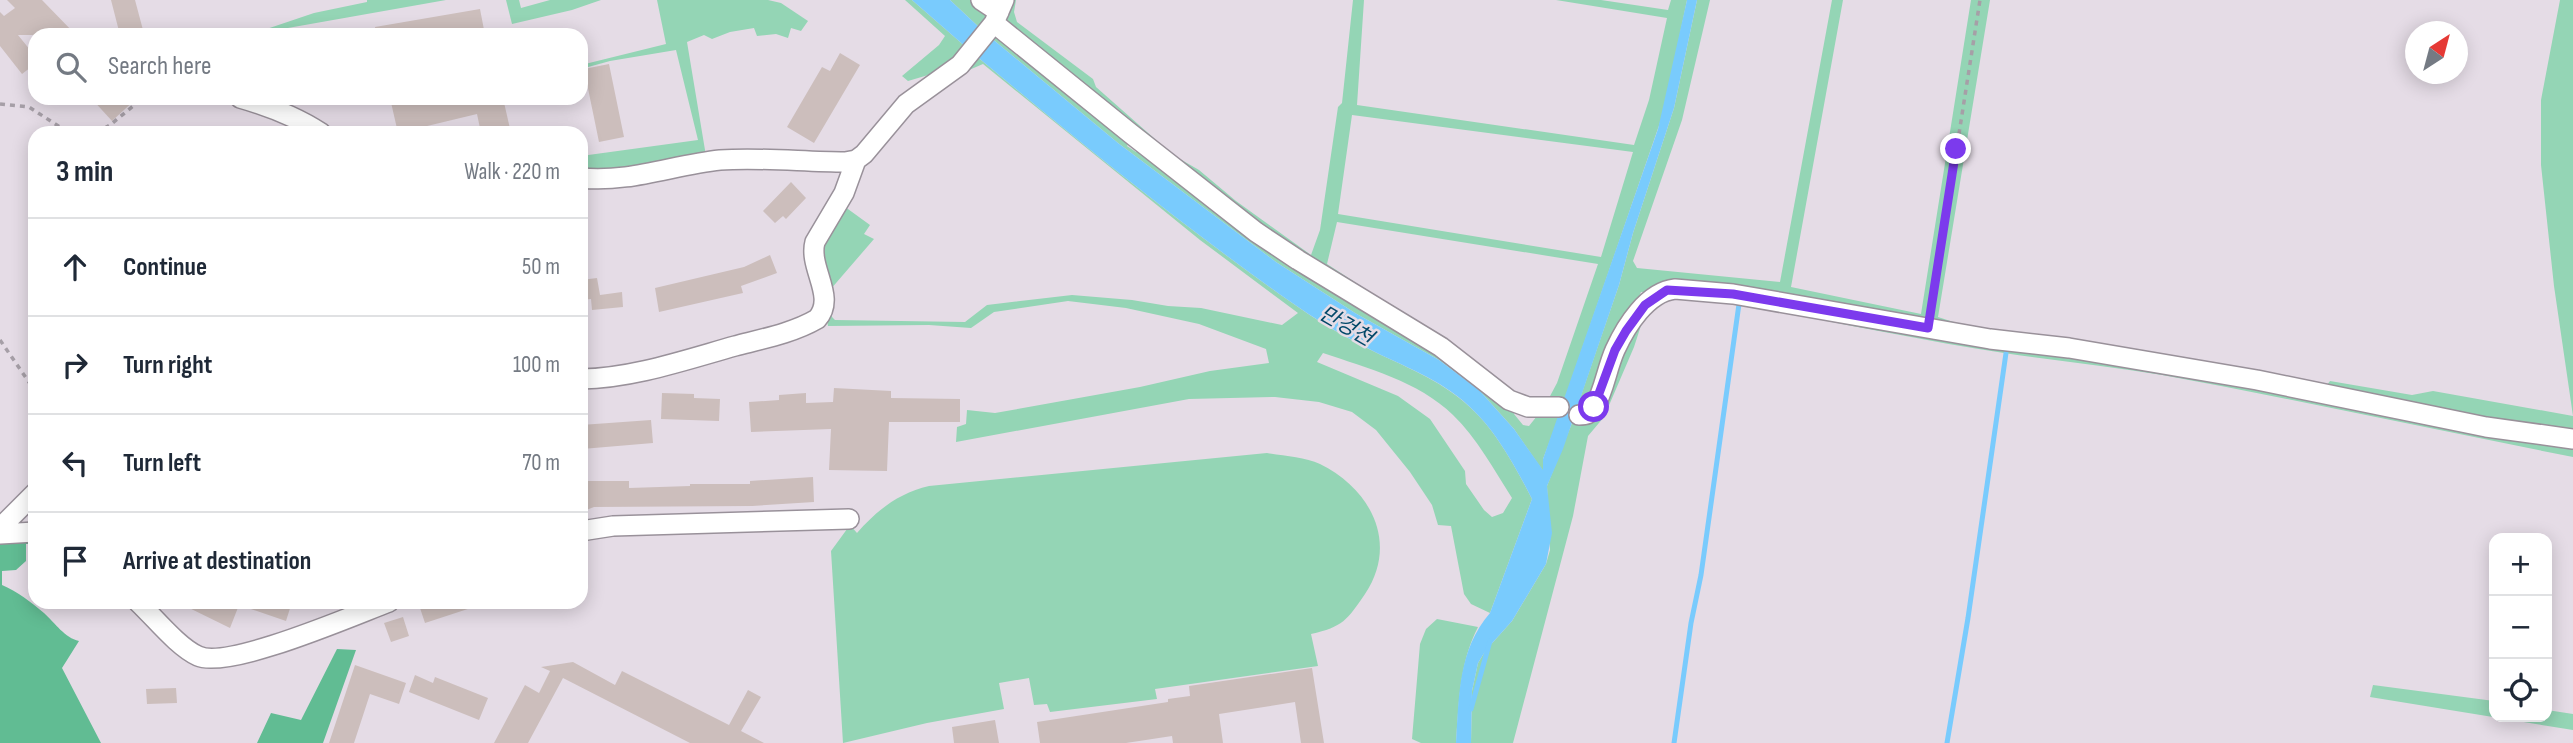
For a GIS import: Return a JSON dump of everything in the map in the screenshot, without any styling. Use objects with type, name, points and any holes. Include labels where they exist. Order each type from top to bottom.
[{"type":"street","points":[[981,0],[1140,141],[1256,232],[1441,347],[1509,400],[1528,407],[1559,407]]},
{"type":"street","points":[[588,179],[629,177],[719,160],[856,160],[906,104],[960,65],[996,16]]},
{"type":"street","points":[[262,105],[311,126]]},
{"type":"street","points":[[588,379],[655,368],[769,337],[817,319],[825,303],[813,251],[844,193],[856,160]]},
{"type":"street","points":[[1579,415],[1586,415],[1594,407],[1615,350],[1626,331],[1645,305],[1667,290],[1733,294],[1990,340],[2069,348],[2257,380],[2486,427],[2573,439]]},
{"type":"street","points":[[0,528],[28,501]]},
{"type":"street","points":[[588,530],[625,526],[849,519]]},
{"type":"street","points":[[0,534],[28,532]]},
{"type":"street","points":[[146,609],[196,655],[218,660],[278,643],[370,609]]},
{"type":"path","points":[[1928,328],[1980,0]]},
{"type":"path","points":[[0,104],[29,107],[58,126]]},
{"type":"path","points":[[108,126],[134,105]]},
{"type":"path","points":[[0,340],[28,381]]},
{"type":"green space","points":[[446,0],[288,28],[270,28],[314,13],[367,2]]},
{"type":"green space","points":[[506,0],[519,0],[521,8],[550,0],[601,0],[572,10],[512,24]]},
{"type":"green space","points":[[657,0],[768,0],[781,3],[808,21],[801,31],[791,28],[788,38],[776,34],[757,36],[754,28],[730,32],[712,39],[704,35],[687,42],[706,156],[612,173],[588,171],[588,155],[698,140],[676,50],[588,67],[588,63],[666,44]]},
{"type":"green space","points":[[905,0],[912,0],[967,48],[935,73],[908,81],[902,76],[939,45],[945,36]]},
{"type":"green space","points":[[950,0],[976,0],[988,13],[982,30]]},
{"type":"green space","points":[[1004,0],[1016,0],[1014,12],[1017,22],[1093,79],[1096,87],[1173,155],[1199,170],[1236,201],[1311,255],[1320,230],[1338,107],[1342,103],[1353,0],[1364,0],[1357,105],[1634,145],[1649,100],[1667,18],[1556,0],[1601,0],[1668,10],[1671,0],[1687,0],[1664,111],[1563,404],[1528,403],[1513,398],[1439,342],[1262,232],[1009,31],[1001,20]],"holes":[[[1352,115],[1633,152],[1601,257],[1338,214]],[[1337,222],[1598,264],[1557,383],[1549,398],[1530,398],[1503,388],[1442,339],[1327,264]]]},
{"type":"green space","points":[[1697,0],[1710,0],[1682,120],[1633,261],[1637,268],[1780,282],[1832,0],[1843,0],[1791,287],[1921,314],[1971,0],[1990,0],[1938,317],[1978,330],[2327,385],[2330,381],[2412,395],[2433,391],[2573,416],[2573,438],[1661,286],[1659,283],[1647,292],[1641,292],[1591,404],[1577,407],[1619,285],[1674,108]]},
{"type":"green space","points":[[2560,0],[2573,0],[2573,416],[2554,286],[2541,165],[2541,100]]},
{"type":"green space","points":[[995,33],[1132,138],[1127,146],[1136,152],[1142,145],[1383,319],[1512,406],[1514,414],[1523,425],[1529,426],[1537,416],[1560,414],[1543,459],[1543,471],[1514,429],[1479,390],[1439,360],[1355,313],[1276,262],[1118,143],[990,37]]},
{"type":"green space","points":[[975,55],[1129,181],[1288,300],[1341,334],[1439,384],[1483,420],[1514,465],[1532,499],[1490,613],[1471,604],[1464,594],[1451,526],[1438,525],[1432,505],[1410,472],[1376,430],[1352,412],[1319,402],[1275,397],[1189,399],[956,442],[957,427],[966,424],[967,410],[995,413],[1140,387],[1210,371],[1269,363],[1266,349],[1199,324],[1126,308],[1068,301],[994,312],[971,328],[929,325],[828,326],[817,259],[841,204],[870,225],[864,234],[874,239],[830,290],[832,317],[835,320],[965,322],[987,305],[1072,295],[1201,308],[1282,325],[1298,313],[1200,240],[983,64],[969,70],[966,67]],"holes":[[[1323,353],[1408,384],[1453,415],[1477,444],[1512,498],[1503,513],[1492,517],[1484,510],[1466,484],[1465,471],[1430,419],[1398,396],[1317,362]]]},
{"type":"green space","points":[[1675,291],[2573,442],[2573,457],[2162,375],[1963,346]]},
{"type":"green space","points":[[1647,307],[1634,347],[1604,417],[1588,436],[1573,516],[1513,743],[1471,743],[1472,691],[1478,663],[1512,621],[1546,564],[1550,550],[1547,486],[1574,418],[1586,417]]},
{"type":"green space","points":[[1267,453],[1314,462],[1338,475],[1366,503],[1379,537],[1375,575],[1359,603],[1337,625],[1311,634],[1318,666],[1155,689],[1157,699],[1050,712],[1047,704],[1034,705],[1029,678],[999,683],[1004,709],[927,723],[843,743],[831,551],[850,525],[857,533],[889,504],[908,493],[929,486]]},
{"type":"green space","points":[[28,535],[26,561],[16,570],[2,571],[2,585],[28,600],[28,609],[39,609],[65,633],[79,641],[62,668],[101,743],[0,743],[0,537]]},
{"type":"green space","points":[[1437,619],[1478,627],[1463,669],[1456,743],[1421,743],[1412,739],[1420,644],[1426,629]]},
{"type":"green space","points":[[337,649],[356,650],[323,743],[257,743],[271,713],[301,720]]},
{"type":"green space","points":[[2373,685],[2489,700],[2489,716],[2370,697]]},
{"type":"green space","points":[[2552,711],[2573,714],[2573,730],[2524,722],[2552,722]]},
{"type":"water","points":[[912,0],[950,0],[982,30],[967,48]]},
{"type":"water","points":[[1687,0],[1697,0],[1674,108],[1619,285],[1563,449],[1547,486],[1552,533],[1546,564],[1512,621],[1478,663],[1472,691],[1471,743],[1456,743],[1462,674],[1466,658],[1479,627],[1490,613],[1532,499],[1499,441],[1483,420],[1452,392],[1331,328],[1208,242],[975,55],[990,37],[1118,143],[1276,262],[1355,313],[1439,360],[1479,390],[1514,429],[1543,470],[1543,459],[1658,129]]},
{"type":"building","points":[[7,0],[42,0],[69,28],[28,28],[28,35],[18,35],[28,47],[28,69],[22,74],[0,46],[0,12],[4,16],[15,8]]},
{"type":"building","points":[[111,0],[135,0],[142,28],[118,28]]},
{"type":"building","points":[[480,9],[484,28],[375,28]]},
{"type":"building","points":[[840,53],[860,65],[814,143],[787,127],[822,67],[830,71]]},
{"type":"building","points":[[609,64],[624,137],[599,142],[588,88],[588,68]]},
{"type":"building","points":[[97,105],[129,105],[112,121]]},
{"type":"building","points":[[392,105],[505,105],[509,126],[480,126],[477,114],[427,126],[396,126]]},
{"type":"building","points":[[791,182],[806,198],[786,219],[783,216],[775,223],[763,211]]},
{"type":"building","points":[[770,255],[777,273],[741,286],[743,293],[659,312],[655,288],[744,267]]},
{"type":"building","points":[[597,278],[600,295],[622,292],[623,307],[592,310],[591,299],[588,299],[588,279]]},
{"type":"building","points":[[834,388],[891,391],[891,398],[960,399],[960,422],[889,422],[887,471],[829,470],[831,429],[751,432],[749,402],[779,400],[779,395],[806,393],[806,403],[833,402]]},
{"type":"building","points":[[662,393],[694,394],[694,398],[720,399],[719,421],[661,419]]},
{"type":"building","points":[[651,420],[653,443],[588,448],[588,424]]},
{"type":"building","points":[[813,477],[814,502],[752,506],[594,507],[588,509],[588,481],[629,481],[629,488],[750,484],[750,481]]},
{"type":"building","points":[[191,609],[237,609],[230,628]]},
{"type":"building","points":[[251,609],[290,609],[286,621]]},
{"type":"building","points":[[420,609],[468,609],[425,623]]},
{"type":"building","points":[[403,617],[409,636],[391,642],[384,623]]},
{"type":"building","points":[[573,662],[615,685],[622,671],[729,725],[748,690],[761,697],[741,731],[764,743],[690,743],[563,678],[528,743],[494,743],[525,685],[539,693],[550,671],[541,667]]},
{"type":"building","points":[[355,665],[406,683],[399,704],[370,694],[354,743],[329,743]]},
{"type":"building","points":[[1312,668],[1324,743],[1301,743],[1295,702],[1219,714],[1223,743],[1173,743],[1172,736],[1126,743],[1040,743],[1037,722],[1168,702],[1168,699],[1190,696],[1189,686]]},
{"type":"building","points":[[415,675],[433,683],[435,677],[488,698],[479,720],[409,692]]},
{"type":"building","points":[[176,688],[177,703],[147,704],[146,689]]},
{"type":"building","points":[[995,720],[999,743],[954,743],[952,727]]},
{"type":"waterway","points":[[1674,743],[1691,623],[1701,575],[1739,304]]},
{"type":"waterway","points":[[1947,743],[2006,353]]},
{"type":"waterway","name":"만겅천","points":[[1471,709],[1490,641]]},
{"type":"route","points":[[1594,407],[1615,350],[1626,331],[1651,298],[1667,290],[1703,290],[1733,294],[1928,328],[1956,149]]}]
